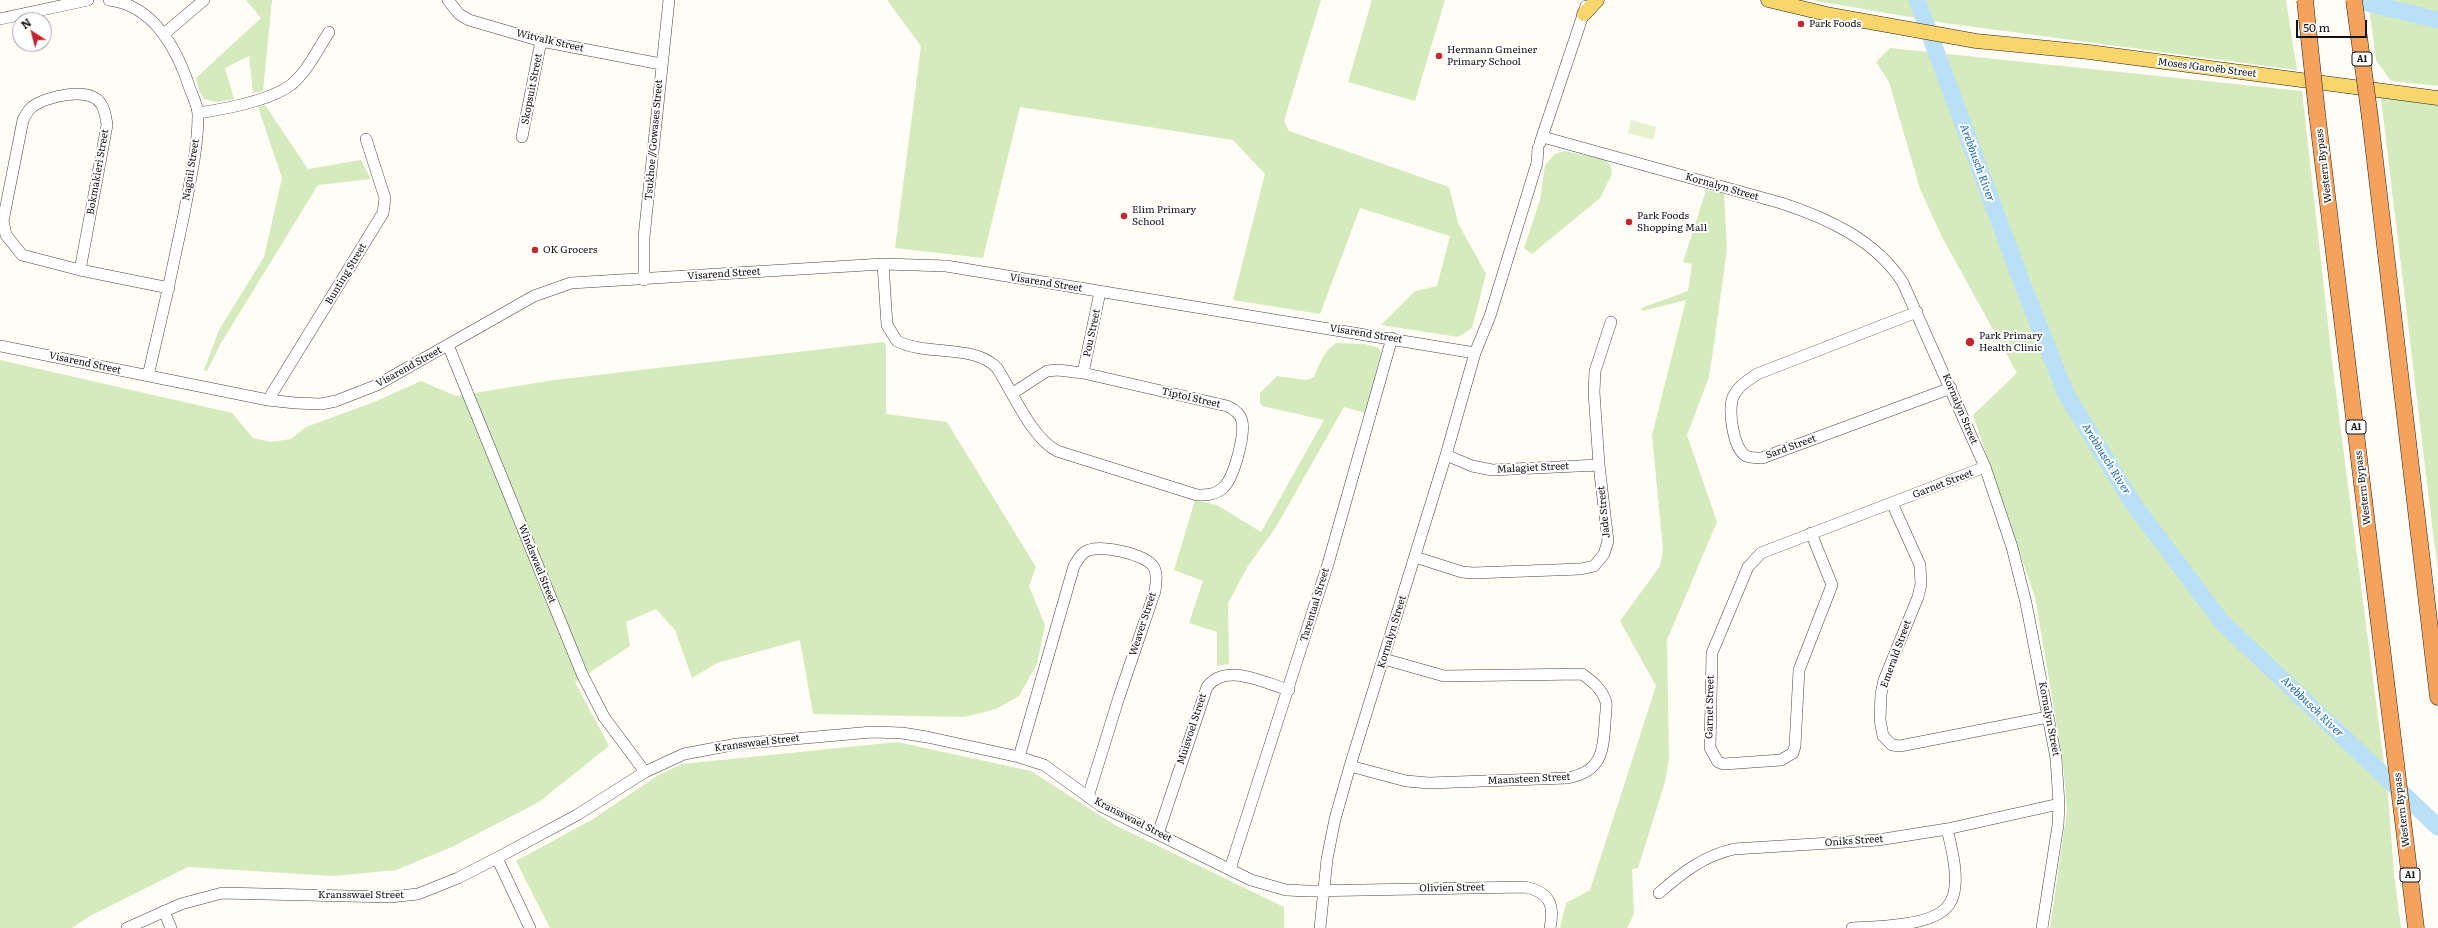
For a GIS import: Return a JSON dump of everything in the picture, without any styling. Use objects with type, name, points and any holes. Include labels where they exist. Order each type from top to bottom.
[{"type":"highway","name":"Western Bypass","points":[[2305,0],[2317,113],[2416,928]]},
{"type":"highway","name":"A1","points":[[2354,0],[2370,118],[2438,697]]},
{"type":"main road","name":"Moses ǁGaroëb Street","points":[[1768,0],[1831,15],[1976,41],[2089,52],[2438,98]]},
{"type":"street","points":[[0,19],[88,0]]},
{"type":"street","name":"Naguil Street","points":[[109,0],[122,2],[141,11],[164,34],[186,75],[198,113],[192,168],[169,288],[148,376]]},
{"type":"street","points":[[164,34],[204,0]]},
{"type":"street","name":"Witvalk Street","points":[[448,0],[460,14],[469,20],[541,41],[661,64]]},
{"type":"street","name":"Tsukhoe //Gowases Street","points":[[644,280],[644,237],[661,64],[669,0]]},
{"type":"street","name":"Kornalyn Street","points":[[1320,928],[1323,891],[1335,818],[1350,766],[1446,456],[1475,353],[1490,316],[1537,163],[1538,148],[1589,4]]},
{"type":"street","points":[[198,113],[280,92],[302,74],[329,32]]},
{"type":"street","name":"Skopsuit Street","points":[[522,137],[541,41]]},
{"type":"street","name":"Bokmakieri Street","points":[[80,270],[107,124],[101,103],[92,96],[81,93],[45,101],[32,107],[23,120],[3,221],[6,235],[22,255],[80,270],[169,288]]},
{"type":"street","name":"Kornalyn Street","points":[[1543,137],[1781,203],[1820,217],[1862,242],[1890,265],[1903,283],[1985,467],[2010,540],[2026,603],[2056,758],[2059,804],[2058,825],[2042,928]]},
{"type":"street","name":"Bunting Street","points":[[268,400],[383,213],[385,198],[366,139]]},
{"type":"street","name":"Visarend Street","points":[[0,346],[268,400],[321,404],[351,397],[448,345],[534,296],[552,288],[571,283],[644,280],[883,264],[946,266],[1392,338],[1475,353]]},
{"type":"street","name":"Tiptol Street","points":[[883,264],[887,325],[897,341],[919,348],[982,357],[991,361],[997,368],[1045,444],[1057,451],[1197,495],[1211,495],[1222,488],[1229,481],[1242,435],[1242,421],[1235,410],[1227,406],[1083,373],[1047,371],[1013,393]]},
{"type":"street","name":"Pou Street","points":[[1083,373],[1100,292]]},
{"type":"street","name":"Sard Street","points":[[1917,312],[1757,374],[1745,382],[1734,395],[1730,407],[1730,417],[1741,451],[1746,456],[1762,458],[1951,388]]},
{"type":"street","name":"Jade Street","points":[[1415,557],[1462,572],[1472,573],[1581,569],[1594,566],[1604,554],[1608,541],[1599,465],[1594,392],[1595,371],[1611,322]]},
{"type":"street","name":"Tarentaal Street","points":[[1230,869],[1289,690],[1328,564],[1392,338]]},
{"type":"street","name":"Windswael Street","points":[[448,345],[582,674],[604,717],[645,772]]},
{"type":"street","name":"Malagiet Street","points":[[1446,456],[1472,466],[1492,470],[1599,465]]},
{"type":"street","name":"Garnet Street","points":[[1811,533],[1832,585],[1799,670],[1795,746],[1793,753],[1781,760],[1724,764],[1718,762],[1710,748],[1711,662],[1716,641],[1748,567],[1756,556],[1811,533],[1892,504],[1985,467]]},
{"type":"street","name":"Emerald Street","points":[[1892,504],[1920,565],[1922,574],[1918,597],[1884,680],[1880,720],[1883,736],[1892,745],[1900,746],[2048,717]]},
{"type":"street","name":"Weaver Street","points":[[1019,757],[1074,566],[1079,558],[1086,551],[1096,548],[1114,549],[1144,560],[1153,566],[1156,577],[1155,591],[1119,697],[1088,797]]},
{"type":"street","name":"Maansteen Street","points":[[1350,766],[1406,781],[1429,783],[1567,778],[1581,776],[1594,765],[1603,751],[1606,702],[1593,682],[1582,674],[1444,676],[1384,659]]},
{"type":"street","name":"Muisvoel Street","points":[[1158,834],[1207,687],[1213,678],[1230,674],[1289,690]]},
{"type":"street","name":"Kransswael Street","points":[[127,928],[181,904],[222,893],[375,897],[418,894],[458,878],[497,858],[577,815],[645,772],[684,754],[737,744],[872,732],[902,733],[927,737],[1019,757],[1044,765],[1101,806],[1251,880],[1286,890],[1323,891]]},
{"type":"street","name":"Oniks Street","points":[[1659,893],[1691,866],[1706,858],[1727,850],[1878,840],[1947,829],[2059,804]]},
{"type":"street","points":[[1852,928],[1883,926],[1922,919],[1939,914],[1948,907],[1952,898],[1955,859],[1947,829]]},
{"type":"street","points":[[497,858],[530,928]]},
{"type":"street","name":"Olivien Street","points":[[1323,891],[1525,886],[1538,890],[1549,900],[1552,910],[1550,928]]},
{"type":"street","points":[[164,911],[170,928]]},
{"type":"green space","points":[[246,0],[272,0],[263,91],[253,93],[249,56],[225,68],[234,99],[216,102],[204,99],[199,90],[196,78],[261,18]]},
{"type":"green space","points":[[887,0],[1321,0],[1284,121],[1289,131],[1449,187],[1458,223],[1486,274],[1472,328],[1458,337],[1381,325],[1415,291],[1437,286],[1450,236],[1360,208],[1320,314],[1233,300],[1265,174],[1233,140],[1020,107],[983,258],[895,248],[921,46]]},
{"type":"green space","points":[[1372,0],[1445,0],[1415,101],[1348,82]]},
{"type":"green space","points":[[1811,0],[2286,0],[2297,70],[1945,23]]},
{"type":"green space","points":[[2368,0],[2438,0],[2438,86],[2391,81],[2376,60]]},
{"type":"green space","points":[[1890,48],[2302,91],[2333,369],[2388,795],[2394,873],[2401,928],[2050,928],[2067,810],[2063,763],[2035,597],[1973,415],[2017,373],[1942,237],[1920,189],[1889,82],[1876,62]]},
{"type":"green space","points":[[2381,98],[2438,105],[2438,570],[2432,525]]},
{"type":"green space","points":[[265,105],[308,169],[361,160],[371,179],[318,185],[221,343],[207,371],[204,370],[219,330],[264,257],[282,178],[258,107]]},
{"type":"green space","points":[[1631,120],[1656,127],[1653,140],[1628,133]]},
{"type":"green space","points":[[1564,151],[1606,159],[1612,169],[1611,176],[1600,198],[1532,254],[1524,248],[1540,200],[1545,165],[1555,154]]},
{"type":"green space","points":[[1706,190],[1724,193],[1727,249],[1709,377],[1687,435],[1717,522],[1667,640],[1669,758],[1665,782],[1638,868],[1632,869],[1634,914],[1627,928],[1560,928],[1566,903],[1590,890],[1656,686],[1620,621],[1660,566],[1663,550],[1652,435],[1686,300],[1642,311],[1641,308],[1688,291],[1692,264],[1683,262]]},
{"type":"green space","points":[[884,342],[886,346],[886,414],[947,422],[1036,567],[1029,586],[1045,625],[1037,664],[1019,696],[996,709],[965,717],[813,714],[800,640],[717,663],[692,678],[675,630],[656,609],[626,622],[630,646],[575,682],[609,746],[539,802],[452,847],[396,870],[333,876],[188,867],[88,917],[72,928],[0,928],[0,360],[232,413],[253,438],[271,442],[291,439],[306,427],[374,402],[421,381],[456,396],[554,380]]},
{"type":"green space","points":[[1336,343],[1365,344],[1379,348],[1381,353],[1365,413],[1344,407],[1276,527],[1248,566],[1228,603],[1229,664],[1217,666],[1217,632],[1189,623],[1203,581],[1174,570],[1195,500],[1217,505],[1261,532],[1324,420],[1262,406],[1260,402],[1260,393],[1277,376],[1307,380],[1314,377],[1325,354]]},
{"type":"green space","points":[[897,742],[1031,771],[1115,825],[1284,907],[1284,928],[550,928],[516,861],[593,819],[657,776],[682,764]]},
{"type":"waterway","name":"Arebbusch River","points":[[1917,0],[2022,283],[2066,394],[2134,505],[2222,622],[2438,827]]},
{"type":"waterway","points":[[2355,0],[2438,20]]},
{"type":"place","name":"Park Foods","points":[[1801,24]]},
{"type":"place","name":"Hermann Gmeiner Primary School","points":[[1439,56]]},
{"type":"place","name":"Elim Primary School","points":[[1124,216]]},
{"type":"place","name":"Park Foods Shopping Mall","points":[[1629,222]]},
{"type":"place","name":"OK Grocers","points":[[535,250]]},
{"type":"place","name":"Park Primary Health Clinic","points":[[1970,342]]}]
